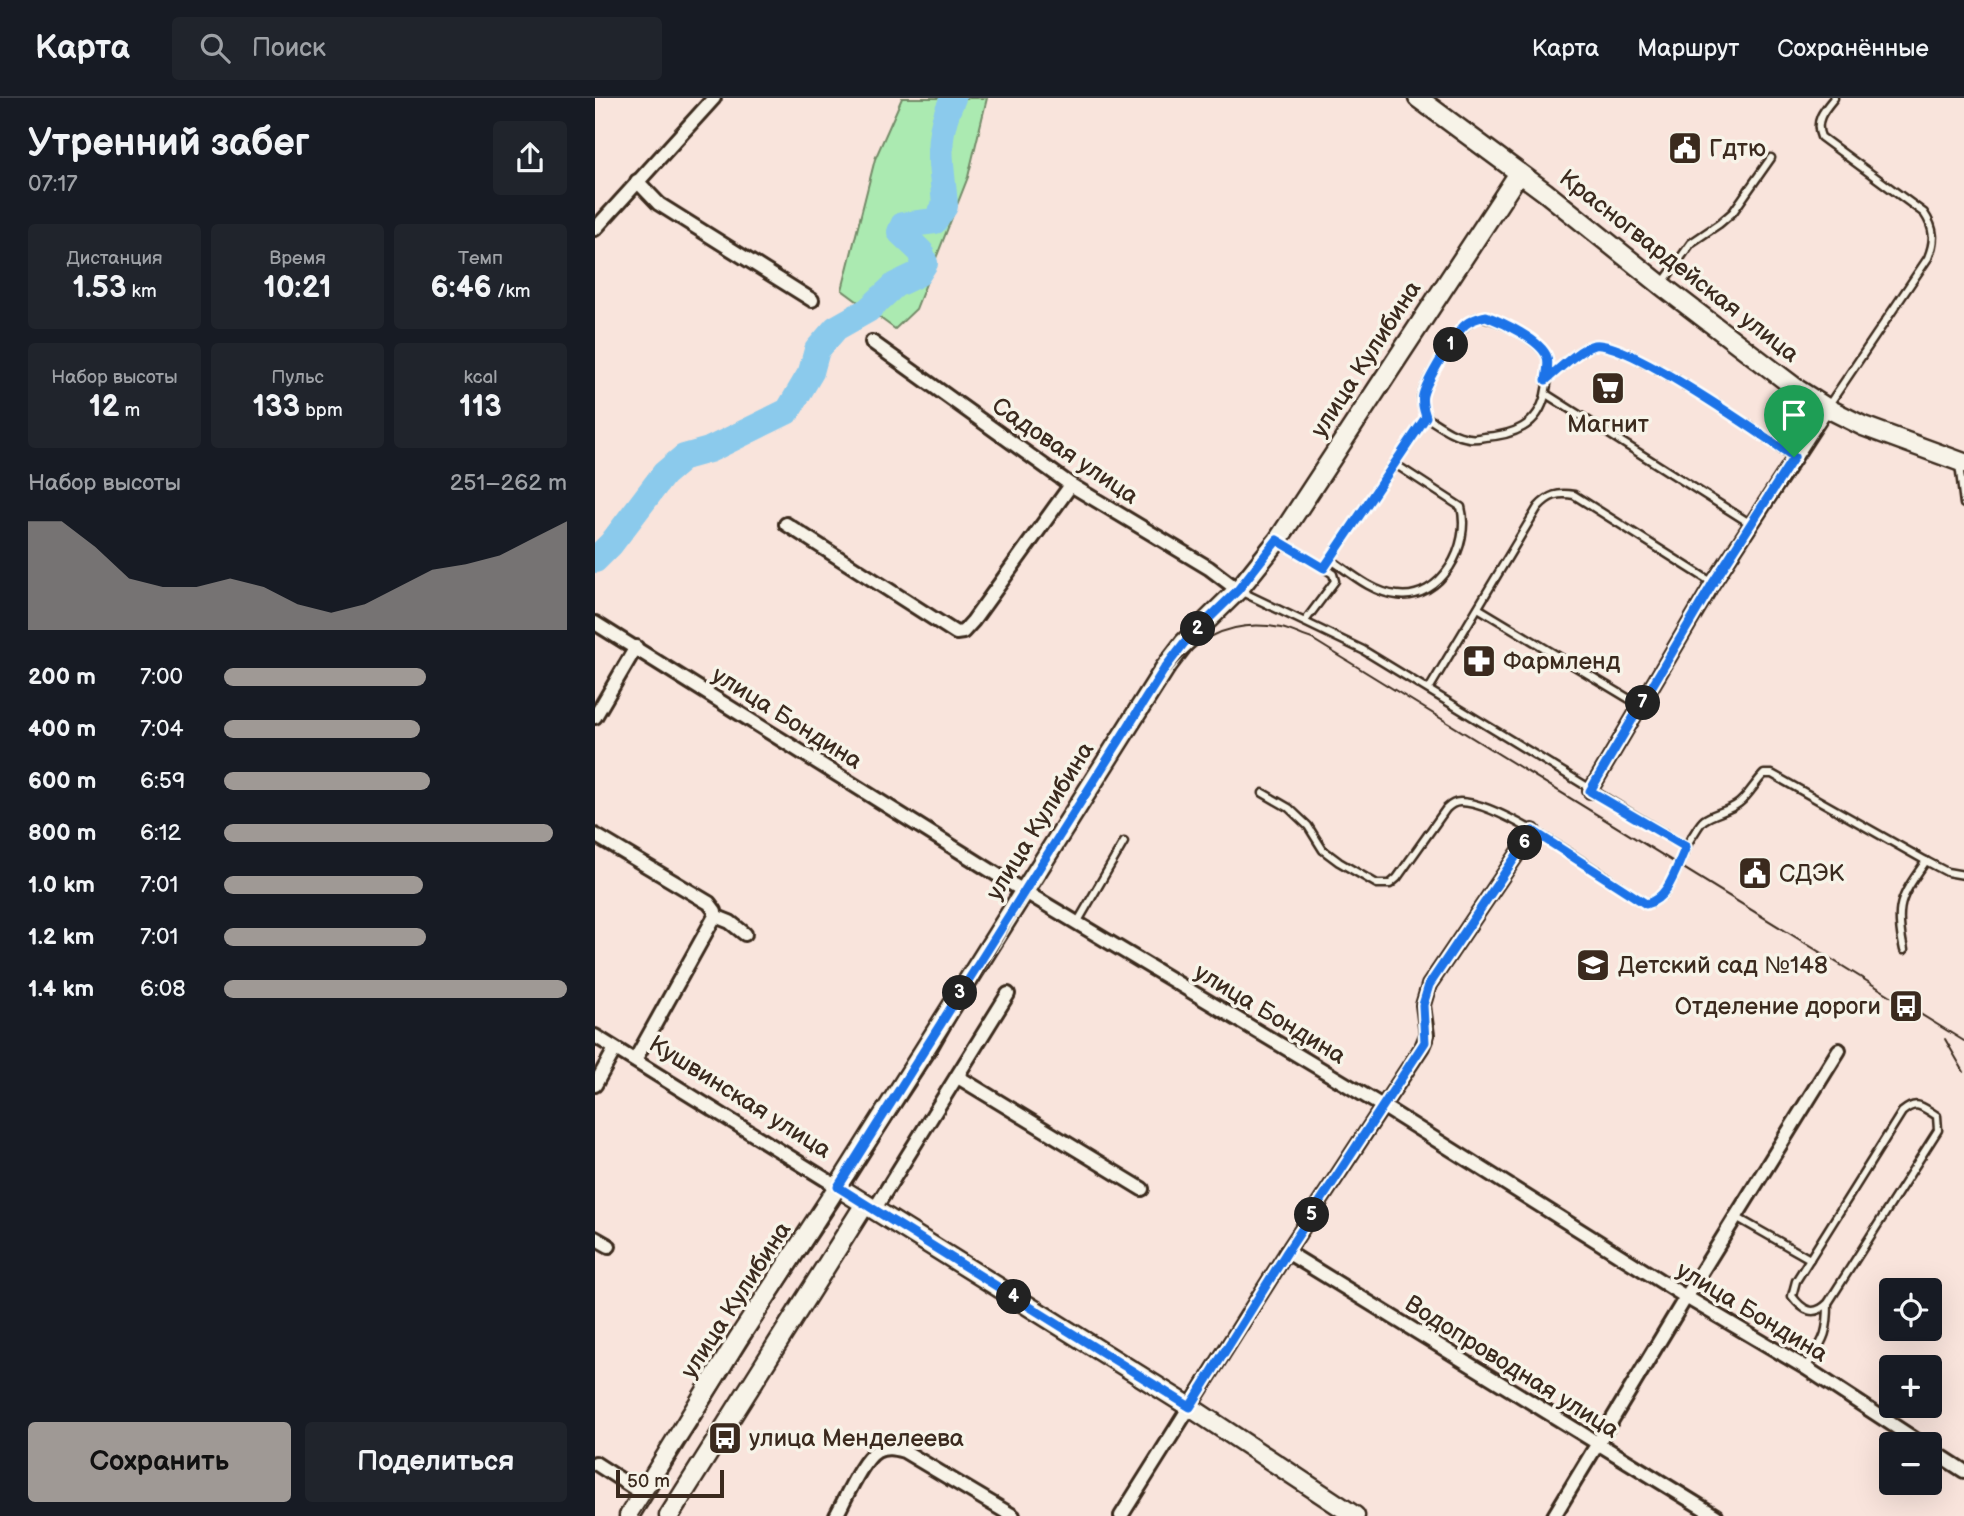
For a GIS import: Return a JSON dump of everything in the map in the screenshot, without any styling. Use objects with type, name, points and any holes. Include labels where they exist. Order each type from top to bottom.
[{"type":"main road","name":"Красногвардейская улица","points":[[1418,98],[1797,389],[1863,426],[1962,463]]},
{"type":"main road","name":"улица Кулибина","points":[[629,1516],[738,1339],[838,1187],[1165,668],[1184,643],[1238,590],[1277,540],[1519,173]]},
{"type":"main road","name":"Кушвинская улица","points":[[838,1187],[1190,1407],[1356,1516]]},
{"type":"main road","points":[[673,1515],[869,1207]]},
{"type":"street","points":[[595,229],[714,98]]},
{"type":"street","points":[[637,181],[659,204],[812,300]]},
{"type":"street","name":"Садовая улица","points":[[872,342],[1071,485],[1209,568],[1238,590]]},
{"type":"street","points":[[1590,791],[1713,583],[1827,408]]},
{"type":"street","points":[[786,524],[956,633],[963,632],[973,621],[1071,485]]},
{"type":"street","name":"улица Бондина","points":[[595,623],[1076,923],[1384,1107],[1686,1297],[1806,1368],[1904,1432]]},
{"type":"street","points":[[595,716],[636,647]]},
{"type":"street","points":[[1121,1516],[1287,1252],[1425,1042],[1423,1005],[1429,985],[1533,831]]},
{"type":"street","points":[[595,835],[709,903],[715,911],[715,916],[635,1060]]},
{"type":"street","points":[[715,916],[730,922],[745,934]]},
{"type":"street","points":[[869,1207],[958,1077],[1008,994]]},
{"type":"street","name":"Кушвинская улица","points":[[595,1035],[838,1187]]},
{"type":"street","points":[[595,1085],[615,1049]]},
{"type":"street","points":[[1554,1516],[1839,1050]]},
{"type":"street","points":[[958,1077],[1142,1189]]},
{"type":"street","points":[[595,1238],[609,1246]]},
{"type":"street","name":"Водопроводная улица","points":[[1287,1252],[1716,1516]]},
{"type":"street","points":[[836,1516],[868,1459],[876,1451],[895,1448],[905,1451],[1013,1516]]},
{"type":"street","points":[[1942,1457],[1964,1471]]},
{"type":"street","points":[[595,1464],[643,1494]]},
{"type":"lane","points":[[1827,408],[1928,258],[1934,237],[1932,224],[1924,213],[1821,137],[1817,128],[1819,120],[1834,98]]},
{"type":"lane","points":[[1661,285],[1691,243],[1719,225],[1733,212],[1771,158]]},
{"type":"lane","points":[[1486,316],[1493,319],[1541,348],[1548,359],[1546,380],[1546,394],[1537,415],[1514,433],[1500,437],[1469,438],[1447,431],[1426,417],[1422,399],[1426,387],[1457,334],[1475,318],[1486,316]]},
{"type":"lane","points":[[1546,380],[1593,345],[1611,346],[1678,381],[1744,421],[1794,457]]},
{"type":"lane","points":[[1546,394],[1751,524]]},
{"type":"lane","points":[[1324,568],[1426,417]]},
{"type":"lane","points":[[1962,463],[1964,504]]},
{"type":"lane","points":[[1330,559],[1375,588],[1395,595],[1411,596],[1430,587],[1446,573],[1462,543],[1465,520],[1461,507],[1395,464]]},
{"type":"lane","points":[[1429,689],[1538,507],[1552,495],[1574,495],[1713,583]]},
{"type":"lane","points":[[1277,540],[1333,574],[1335,581],[1305,621]]},
{"type":"lane","points":[[1238,590],[1363,650],[1590,791],[1686,847]]},
{"type":"lane","points":[[1478,608],[1641,706]]},
{"type":"lane","points":[[1263,793],[1289,808],[1308,826],[1323,850],[1377,884],[1390,884],[1397,878],[1452,803],[1461,802],[1493,811],[1533,831],[1646,904],[1656,902],[1662,895],[1676,872],[1686,847],[1704,820],[1740,803],[1764,774],[1772,774],[1926,861],[1947,872],[1964,875]]},
{"type":"lane","points":[[1076,923],[1125,842]]},
{"type":"lane","points":[[1904,950],[1899,928],[1899,909],[1905,891],[1926,861]]},
{"type":"lane","points":[[1918,1104],[1937,1116],[1938,1130],[1828,1303],[1820,1311],[1812,1312],[1797,1303],[1792,1296],[1796,1281],[1810,1259],[1902,1112],[1910,1105],[1918,1104]]},
{"type":"lane","points":[[1736,1217],[1810,1259]]},
{"type":"lane","points":[[1806,1368],[1825,1336],[1829,1316],[1828,1303]]},
{"type":"green space","points":[[902,98],[987,98],[968,177],[916,309],[895,329],[842,290],[875,159]]},
{"type":"waterway","points":[[595,560],[611,544],[664,474],[684,457],[709,450],[788,411],[811,372],[817,350],[836,328],[868,310],[895,285],[918,274],[925,263],[921,252],[900,232],[903,225],[935,221],[945,206],[940,152],[943,127],[953,98]]},
{"type":"tram line","points":[[638,1516],[935,1056],[1028,893],[1159,684],[1197,645],[1227,630],[1243,626],[1261,626],[1285,629],[1312,639],[1964,1041]]},
{"type":"tram line","points":[[1945,1039],[1964,1072]]},
{"type":"place","name":"Гдтю","points":[[1685,148]]},
{"type":"place","name":"Магнит","points":[[1608,388]]},
{"type":"place","name":"Фармленд","points":[[1479,661]]},
{"type":"place","name":"СДЭК","points":[[1755,873]]},
{"type":"place","name":"Детский сад №148","points":[[1593,965]]},
{"type":"place","name":"Отделение дороги","points":[[1906,1006]]},
{"type":"place","name":"улица Менделеева","points":[[725,1438]]},
{"type":"route","points":[[1486,316],[1531,340],[1541,348],[1548,359],[1546,380],[1593,345],[1611,346],[1668,375],[1744,421],[1794,457],[1713,583],[1590,791],[1686,847],[1676,872],[1662,895],[1656,902],[1646,904],[1533,831],[1429,985],[1423,1005],[1427,1035],[1425,1042],[1287,1252],[1190,1407],[838,1187],[1165,668],[1184,643],[1238,590],[1277,540],[1324,568],[1426,417],[1422,399],[1426,387],[1464,325],[1475,318],[1486,316]]}]
